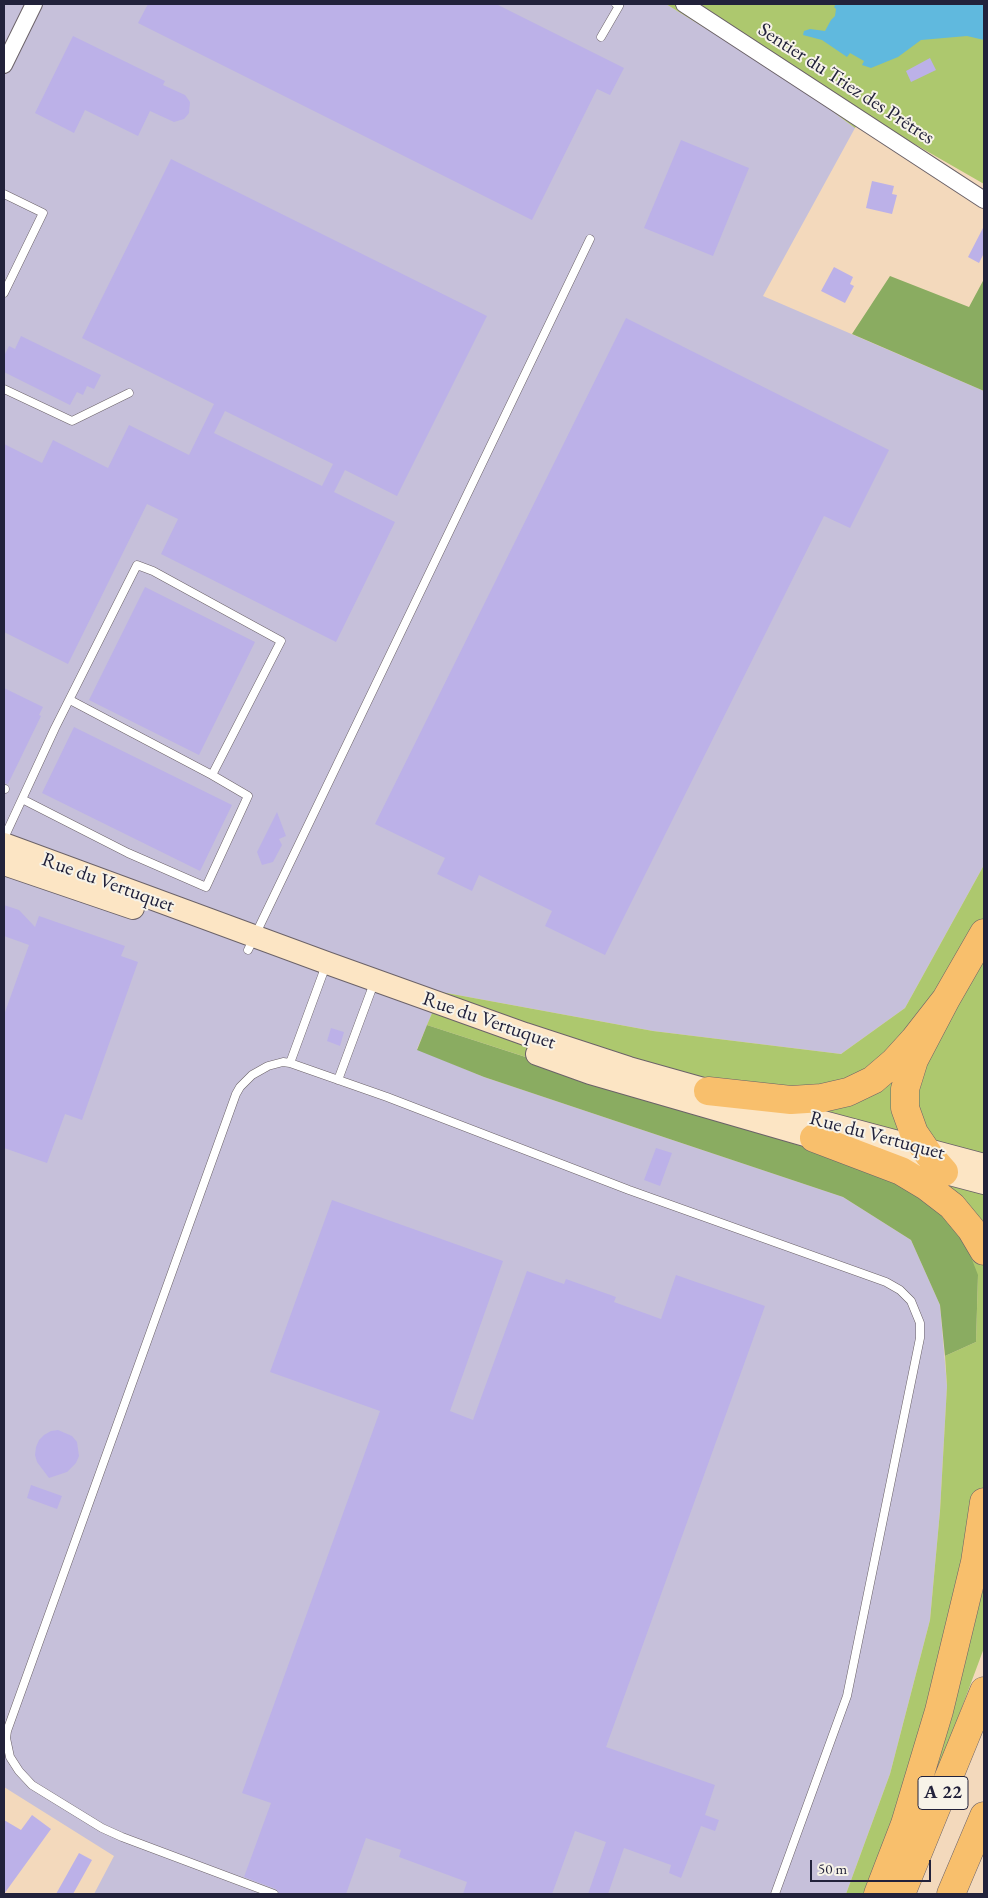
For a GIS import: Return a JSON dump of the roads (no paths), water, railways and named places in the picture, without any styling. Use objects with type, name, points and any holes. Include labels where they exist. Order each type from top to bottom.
[{"type":"highway","points":[[944,1172],[925,1149],[908,1121],[904,1089],[914,1060],[946,998],[984,933]]},
{"type":"highway","points":[[708,1091],[791,1100],[822,1098],[848,1092],[873,1080],[894,1062],[914,1040],[946,998]]},
{"type":"highway","points":[[814,1138],[901,1171],[920,1182],[952,1206],[971,1229],[984,1251]]},
{"type":"highway","points":[[878,1894],[905,1824],[941,1704],[975,1562],[984,1502]]},
{"type":"highway","name":"A 22","points":[[901,1894],[984,1691]]},
{"type":"highway","name":"A 22","points":[[951,1894],[984,1816]]},
{"type":"highway","points":[[969,1894],[984,1866]]},
{"type":"street","points":[[4,65],[34,4]]},
{"type":"street","name":"Sentier du Triez des Prêtres","points":[[684,4],[984,200]]},
{"type":"street","name":"Rue du Vertuquet","points":[[4,844],[251,943],[372,987],[590,1073],[814,1138],[984,1183]]},
{"type":"street","name":"Rue du Vertuquet","points":[[4,864],[251,943]]},
{"type":"street","name":"Rue du Vertuquet","points":[[372,987],[708,1091],[984,1165]]},
{"type":"lane","points":[[601,37],[619,6],[616,4]]},
{"type":"lane","points":[[4,194],[43,213],[4,293]]},
{"type":"lane","points":[[251,943],[590,239]]},
{"type":"lane","points":[[4,388],[72,421],[129,393]]},
{"type":"lane","points":[[4,838],[137,565],[281,641],[212,775]]},
{"type":"lane","points":[[22,799],[128,853],[206,886],[248,796],[70,700]]},
{"type":"lane","points":[[290,1063],[324,970]]},
{"type":"lane","points":[[338,1080],[372,987]]},
{"type":"lane","points":[[274,1894],[122,1837],[87,1819],[41,1792],[28,1782],[10,1757],[6,1738],[236,1094],[246,1080],[277,1062],[290,1063],[338,1080],[629,1190],[886,1282],[906,1295],[915,1308],[920,1323],[920,1338],[847,1696],[775,1894]]},
{"type":"water","points":[[836,4],[984,4],[984,40],[967,36],[921,40],[898,57],[871,68],[862,65],[864,61],[850,53],[847,57],[822,40],[803,35],[804,31],[810,29],[825,31],[835,16],[836,9],[834,7]]}]
